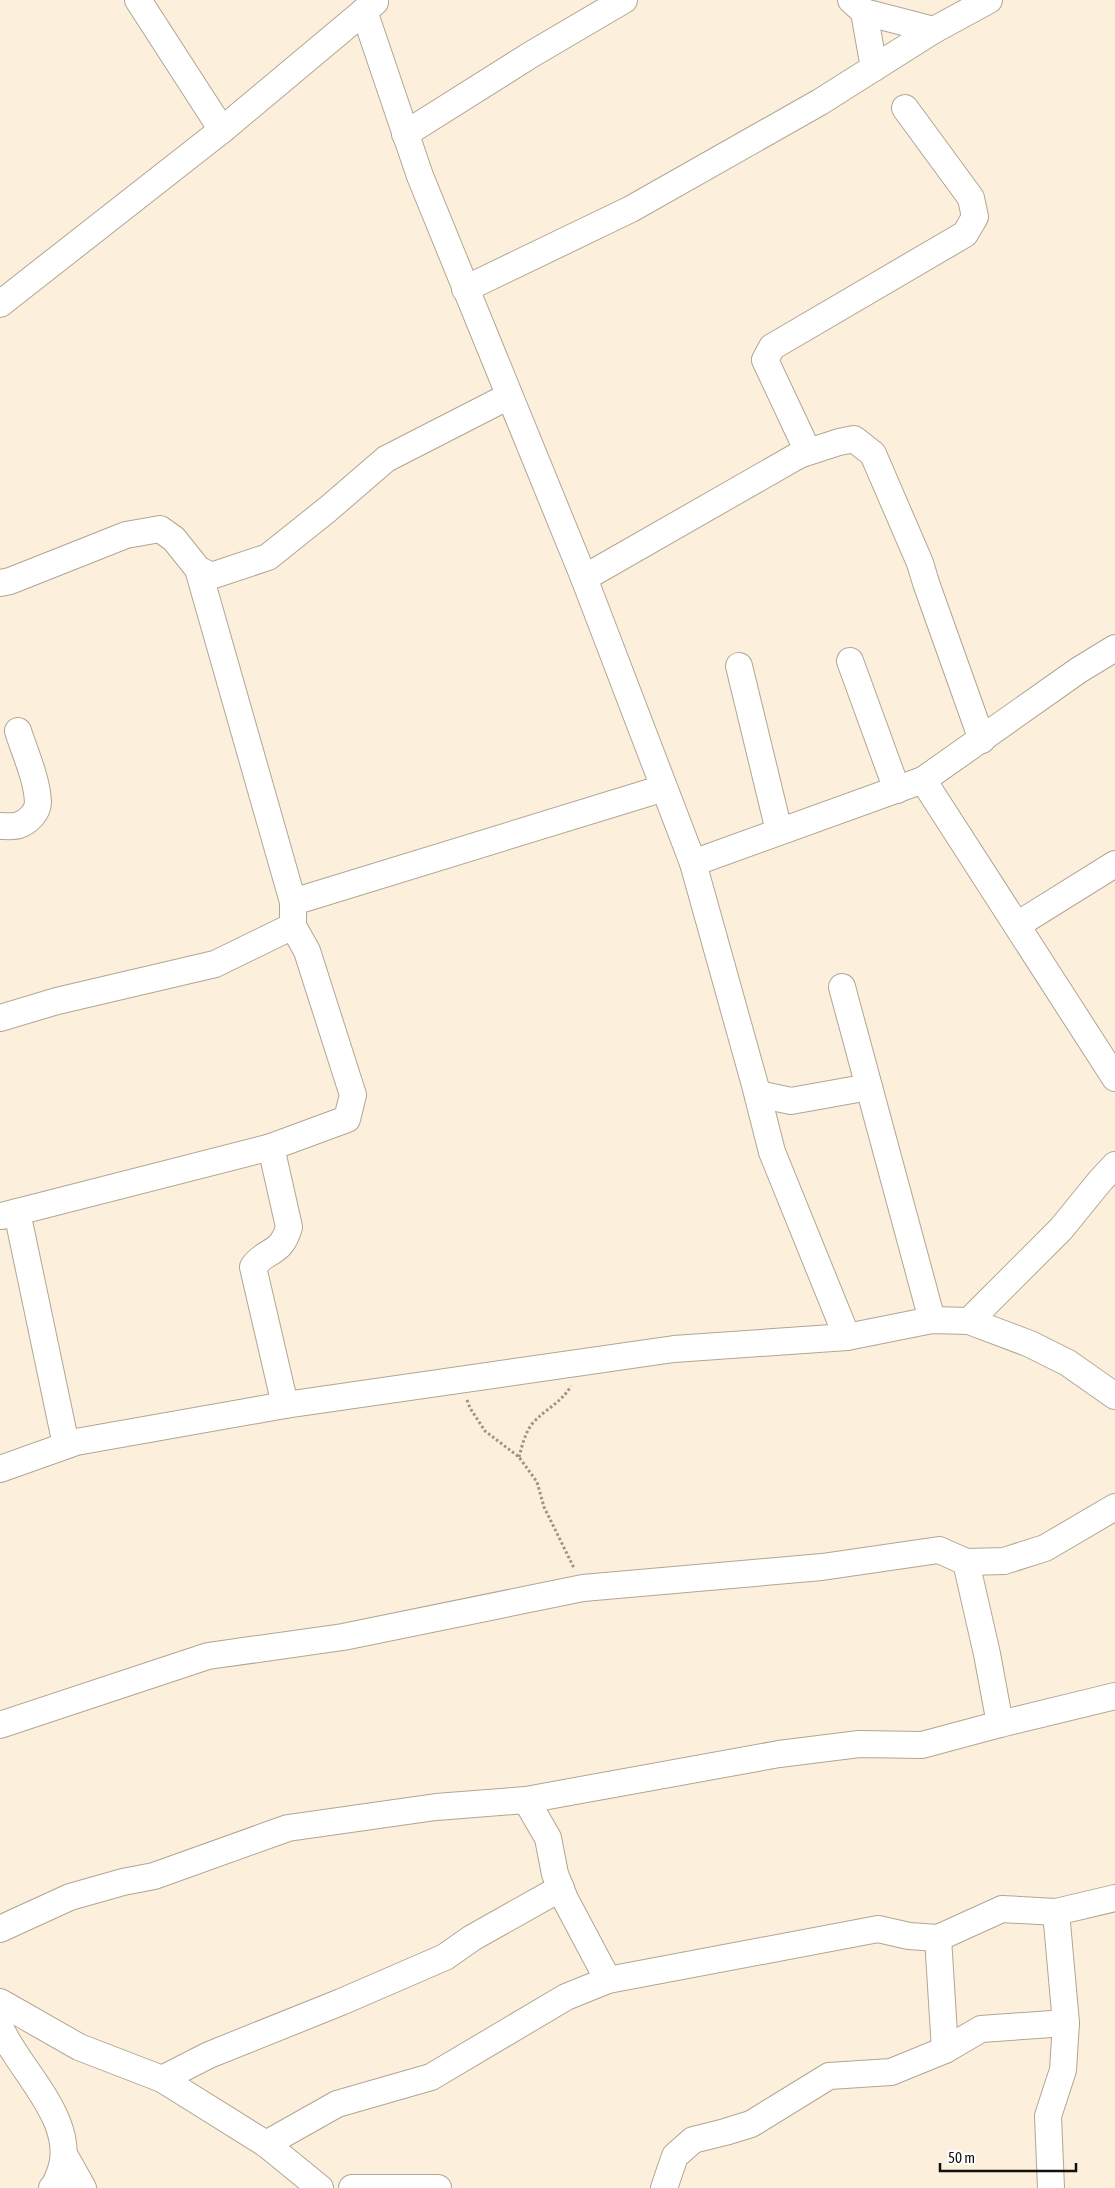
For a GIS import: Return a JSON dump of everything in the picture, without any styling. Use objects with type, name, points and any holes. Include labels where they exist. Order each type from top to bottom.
[{"type":"street","points":[[138,0],[222,130]]},
{"type":"street","points":[[405,134],[532,54],[624,0]]},
{"type":"street","points":[[465,289],[631,210],[820,102],[934,30],[989,0]]},
{"type":"street","points":[[0,304],[222,130],[371,6],[405,134],[420,176],[584,578],[692,863],[758,1094],[772,1152],[846,1337]]},
{"type":"street","points":[[858,6],[934,30]]},
{"type":"street","points":[[858,6],[874,68]]},
{"type":"street","points":[[799,455],[804,448],[803,441],[765,360],[772,347],[965,234],[975,217],[970,198],[905,108]]},
{"type":"street","points":[[0,583],[10,582],[126,536],[160,529],[174,539],[198,569],[211,576],[268,557],[328,510],[386,459],[509,396]]},
{"type":"street","points":[[584,578],[799,455],[854,439],[874,454],[920,563],[982,740]]},
{"type":"street","points":[[66,1445],[9,1214],[271,1147],[347,1119],[353,1095],[307,951],[293,914],[198,569]]},
{"type":"street","points":[[692,863],[923,780],[1079,670],[1115,648]]},
{"type":"street","points":[[850,661],[897,790]]},
{"type":"street","points":[[739,666],[779,831]]},
{"type":"street","points":[[0,826],[18,826],[25,822],[36,811],[38,804],[18,731]]},
{"type":"street","points":[[923,780],[1115,1078]]},
{"type":"street","points":[[0,1018],[57,1001],[215,964],[293,914],[664,788]]},
{"type":"street","points":[[1017,925],[1115,864]]},
{"type":"street","points":[[842,987],[932,1320]]},
{"type":"street","points":[[758,1094],[791,1101],[869,1087]]},
{"type":"street","points":[[271,1147],[289,1227],[285,1240],[274,1251],[256,1262],[253,1267],[285,1405]]},
{"type":"street","points":[[969,1321],[1062,1229],[1115,1165]]},
{"type":"street","points":[[0,1469],[66,1445],[285,1405],[674,1349],[846,1337],[932,1320],[969,1321],[1030,1344],[1068,1364],[1115,1396]]},
{"type":"street","points":[[0,1725],[208,1656],[343,1637],[583,1588],[822,1567],[938,1550],[966,1562],[1004,1561],[1045,1548],[1115,1507]]},
{"type":"street","points":[[966,1562],[987,1654],[1000,1724]]},
{"type":"street","points":[[0,1929],[70,1897],[123,1882],[154,1876],[288,1828],[436,1807],[526,1800],[779,1754],[859,1744],[922,1745],[1115,1696]]},
{"type":"street","points":[[526,1800],[548,1838],[555,1874],[560,1888],[608,1980]]},
{"type":"street","points":[[162,2079],[209,2055],[341,2002],[444,1957],[472,1938],[560,1888]]},
{"type":"street","points":[[266,2144],[337,2104],[431,2077],[566,1997],[608,1980],[878,1929],[909,1936],[938,1938],[1002,1909],[1056,1912],[1115,1898]]},
{"type":"street","points":[[1051,2188],[1048,2116],[1063,2070],[1066,2023],[1056,1912]]},
{"type":"street","points":[[938,1938],[944,2050]]},
{"type":"street","points":[[0,2002],[79,2046],[162,2079],[266,2144],[320,2188]]},
{"type":"street","points":[[664,2188],[675,2156],[693,2140],[751,2124],[829,2076],[891,2072],[944,2050],[981,2029],[1066,2023]]},
{"type":"street","points":[[0,2027],[6,2040],[45,2098],[58,2125],[65,2156],[62,2170],[52,2188]]},
{"type":"street","points":[[65,2156],[83,2188]]},
{"type":"street","points":[[352,2188],[438,2188]]},
{"type":"path","points":[[519,1457],[531,1425],[564,1398],[572,1384],[568,1363]]},
{"type":"path","points":[[460,1380],[470,1408],[485,1431],[519,1457],[537,1482],[544,1507],[583,1588]]}]
